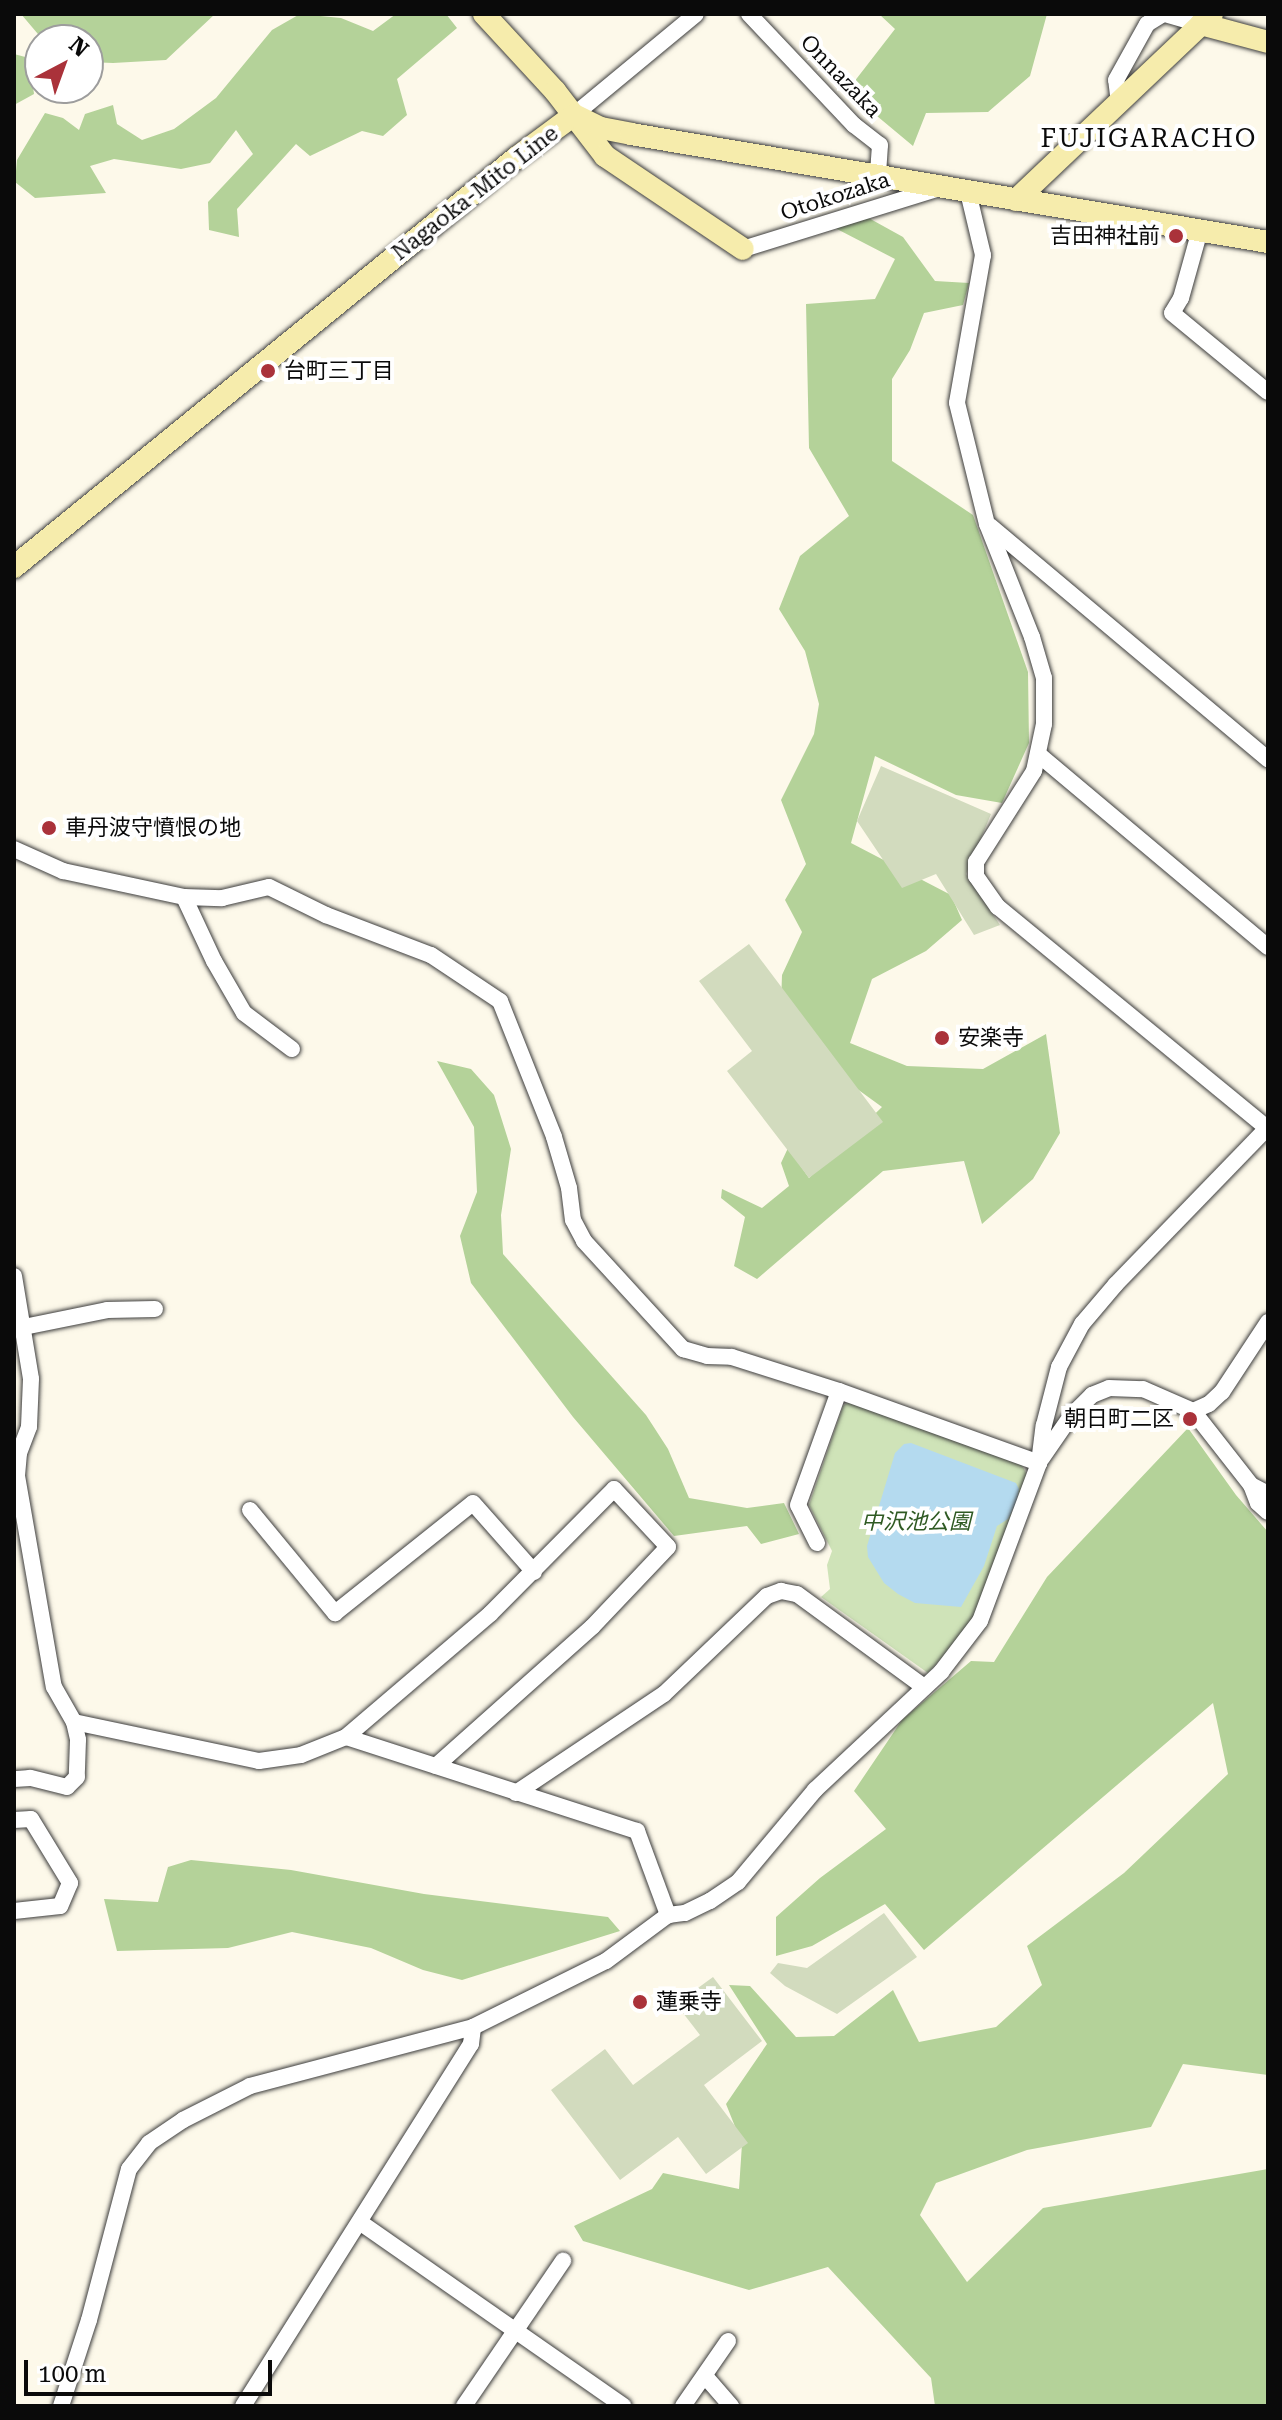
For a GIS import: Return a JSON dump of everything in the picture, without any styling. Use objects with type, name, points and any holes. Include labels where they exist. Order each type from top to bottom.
[{"type":"main road","points":[[484,14],[574,115],[596,147],[621,169],[743,249]]},
{"type":"main road","points":[[1016,200],[1207,19],[1268,42]]},
{"type":"main road","name":"Nagaoka-Mito Line","points":[[14,567],[503,168],[574,115],[601,128],[631,134],[1268,242]]},
{"type":"street","points":[[574,115],[696,14]]},
{"type":"street","name":"Onnazaka","points":[[749,14],[854,125],[880,145],[878,176]]},
{"type":"street","points":[[1119,103],[1116,80],[1147,24],[1164,14],[1207,19]]},
{"type":"street","name":"Otokozaka","points":[[743,249],[910,195],[942,188]]},
{"type":"street","points":[[61,2406],[89,2320],[129,2169],[149,2143],[183,2120],[250,2086],[473,2027],[606,1961],[668,1915],[685,1913],[738,1882],[815,1790],[941,1672],[980,1621],[1039,1463],[1044,1425],[1059,1367],[1082,1324],[1116,1284],[1268,1128],[998,907],[976,876],[976,862],[1034,771],[1044,724],[1044,678],[1032,637],[987,524],[957,403],[983,255],[968,192]]},
{"type":"street","points":[[1200,230],[1181,298],[1172,313],[1268,392]]},
{"type":"street","points":[[987,524],[1268,759]]},
{"type":"street","points":[[1038,754],[1268,947]]},
{"type":"street","points":[[14,849],[24,857],[63,871],[184,897],[222,898],[269,887],[326,915],[431,955],[500,1001],[554,1137],[569,1188],[573,1220],[584,1241],[683,1349],[707,1356],[732,1357],[839,1391],[1039,1463]]},
{"type":"street","points":[[184,897],[214,961],[244,1013],[292,1049]]},
{"type":"street","points":[[14,1276],[17,1328],[31,1379],[31,1402],[17,1476],[54,1687],[74,1722],[78,1740],[77,1777],[67,1787],[30,1778],[14,1779]]},
{"type":"street","points":[[17,1328],[107,1310],[155,1309]]},
{"type":"street","points":[[1193,1411],[1209,1404],[1222,1392],[1268,1322]]},
{"type":"street","points":[[1039,1463],[1071,1416],[1100,1391],[1143,1389],[1193,1411],[1251,1485],[1258,1503],[1268,1512]]},
{"type":"street","points":[[817,1543],[798,1505],[839,1391]]},
{"type":"street","points":[[1251,1485],[1268,1494]]},
{"type":"street","points":[[74,1722],[259,1761],[301,1755],[346,1737],[490,1614],[614,1489],[668,1547],[592,1627],[436,1766]]},
{"type":"street","points":[[250,1510],[335,1613],[473,1503],[534,1572]]},
{"type":"street","points":[[516,1793],[664,1694],[767,1596],[781,1591],[797,1594],[924,1687]]},
{"type":"street","points":[[346,1737],[637,1831],[668,1915]]},
{"type":"street","points":[[14,1820],[31,1819],[70,1883],[60,1906],[14,1911]]},
{"type":"street","points":[[243,2406],[471,2044],[473,2027]]},
{"type":"street","points":[[361,2223],[623,2406]]},
{"type":"street","points":[[464,2406],[563,2261]]},
{"type":"street","points":[[683,2406],[728,2341]]},
{"type":"street","points":[[705,2376],[731,2406]]},
{"type":"green space","points":[[21,14],[215,14],[166,60],[113,63],[104,63],[104,24],[29,24]]},
{"type":"green space","points":[[300,14],[341,18],[373,31],[396,14],[446,14],[457,28],[397,79],[407,115],[383,136],[362,131],[310,156],[296,144],[237,209],[239,237],[209,230],[208,202],[253,154],[236,130],[210,163],[181,169],[114,159],[90,166],[106,193],[35,198],[15,182],[17,160],[45,113],[63,118],[79,130],[85,114],[113,105],[117,124],[142,140],[174,129],[216,98],[272,30]]},
{"type":"green space","points":[[879,14],[1047,14],[1030,76],[988,112],[926,113],[913,146],[847,91],[895,29]]},
{"type":"green space","points":[[14,54],[24,57],[24,100],[14,105]]},
{"type":"green space","points":[[865,216],[903,237],[935,281],[969,283],[963,305],[924,313],[910,350],[892,379],[892,461],[973,515],[1028,672],[1029,743],[1002,803],[956,795],[875,756],[851,843],[951,895],[962,920],[926,951],[872,979],[850,1043],[907,1066],[983,1069],[1046,1034],[1060,1133],[1033,1179],[982,1224],[964,1161],[883,1171],[757,1279],[734,1266],[745,1217],[721,1198],[722,1189],[762,1208],[789,1186],[781,1163],[788,1148],[809,1178],[882,1107],[780,1033],[782,975],[802,932],[785,900],[806,864],[781,800],[814,734],[819,704],[805,651],[779,609],[800,556],[849,516],[809,448],[806,304],[875,299],[895,259],[835,228]]},
{"type":"green space","points":[[881,766],[991,814],[966,874],[1000,925],[974,935],[936,874],[902,888],[857,821]]},
{"type":"green space","points":[[749,944],[883,1122],[809,1178],[727,1071],[752,1051],[699,981]]},
{"type":"green space","points":[[437,1061],[471,1069],[494,1095],[511,1149],[501,1215],[503,1254],[646,1415],[668,1449],[689,1498],[747,1508],[784,1503],[799,1534],[761,1544],[747,1526],[674,1536],[573,1417],[471,1283],[460,1236],[477,1192],[474,1127]]},
{"type":"green space","name":"中沢池公園","points":[[851,1400],[1022,1465],[1028,1477],[974,1615],[955,1643],[928,1673],[821,1597],[830,1589],[827,1565],[832,1551],[809,1505],[843,1406]]},
{"type":"green space","points":[[1188,1428],[1236,1495],[1268,1532],[1268,2075],[1183,2064],[1151,2127],[1027,2150],[936,2183],[920,2215],[967,2282],[1043,2208],[1268,2169],[1268,2406],[935,2406],[931,2378],[828,2267],[749,2290],[583,2241],[574,2226],[652,2189],[663,2173],[739,2189],[742,2144],[726,2104],[767,2044],[729,1985],[750,1986],[796,2037],[834,2036],[893,1990],[919,2042],[996,2027],[1042,1985],[1027,1946],[1124,1873],[1228,1774],[1213,1703],[924,1950],[885,1904],[812,1946],[776,1956],[776,1917],[820,1878],[886,1829],[854,1791],[902,1720],[971,1661],[994,1662],[1047,1577]]},
{"type":"green space","points":[[191,1860],[291,1870],[424,1894],[608,1917],[620,1931],[462,1980],[423,1970],[371,1948],[292,1932],[228,1948],[117,1951],[104,1899],[158,1902],[168,1867]]},
{"type":"green space","points":[[884,1913],[917,1957],[837,2014],[785,1986],[770,1973],[778,1963],[807,1968]]},
{"type":"green space","points":[[713,1977],[762,2041],[704,2085],[748,2143],[706,2174],[678,2137],[620,2180],[551,2090],[605,2049],[633,2085],[700,2035],[676,2004]]},
{"type":"water","points":[[911,1443],[1016,1483],[1019,1489],[1017,1502],[1008,1519],[997,1526],[984,1566],[961,1607],[915,1603],[898,1594],[884,1583],[868,1557],[867,1546],[895,1453],[904,1444]]},
{"type":"place","name":"吉田神社前","points":[[1176,236]]},
{"type":"place","name":"台町三丁目","points":[[268,371]]},
{"type":"place","name":"車丹波守憤恨の地","points":[[49,828]]},
{"type":"place","name":"安楽寺","points":[[942,1038]]},
{"type":"place","name":"朝日町二区","points":[[1190,1419]]},
{"type":"place","name":"蓮乗寺","points":[[640,2002]]},
{"type":"district","name":"FUJIGARACHO","points":[[1149,139]]}]
